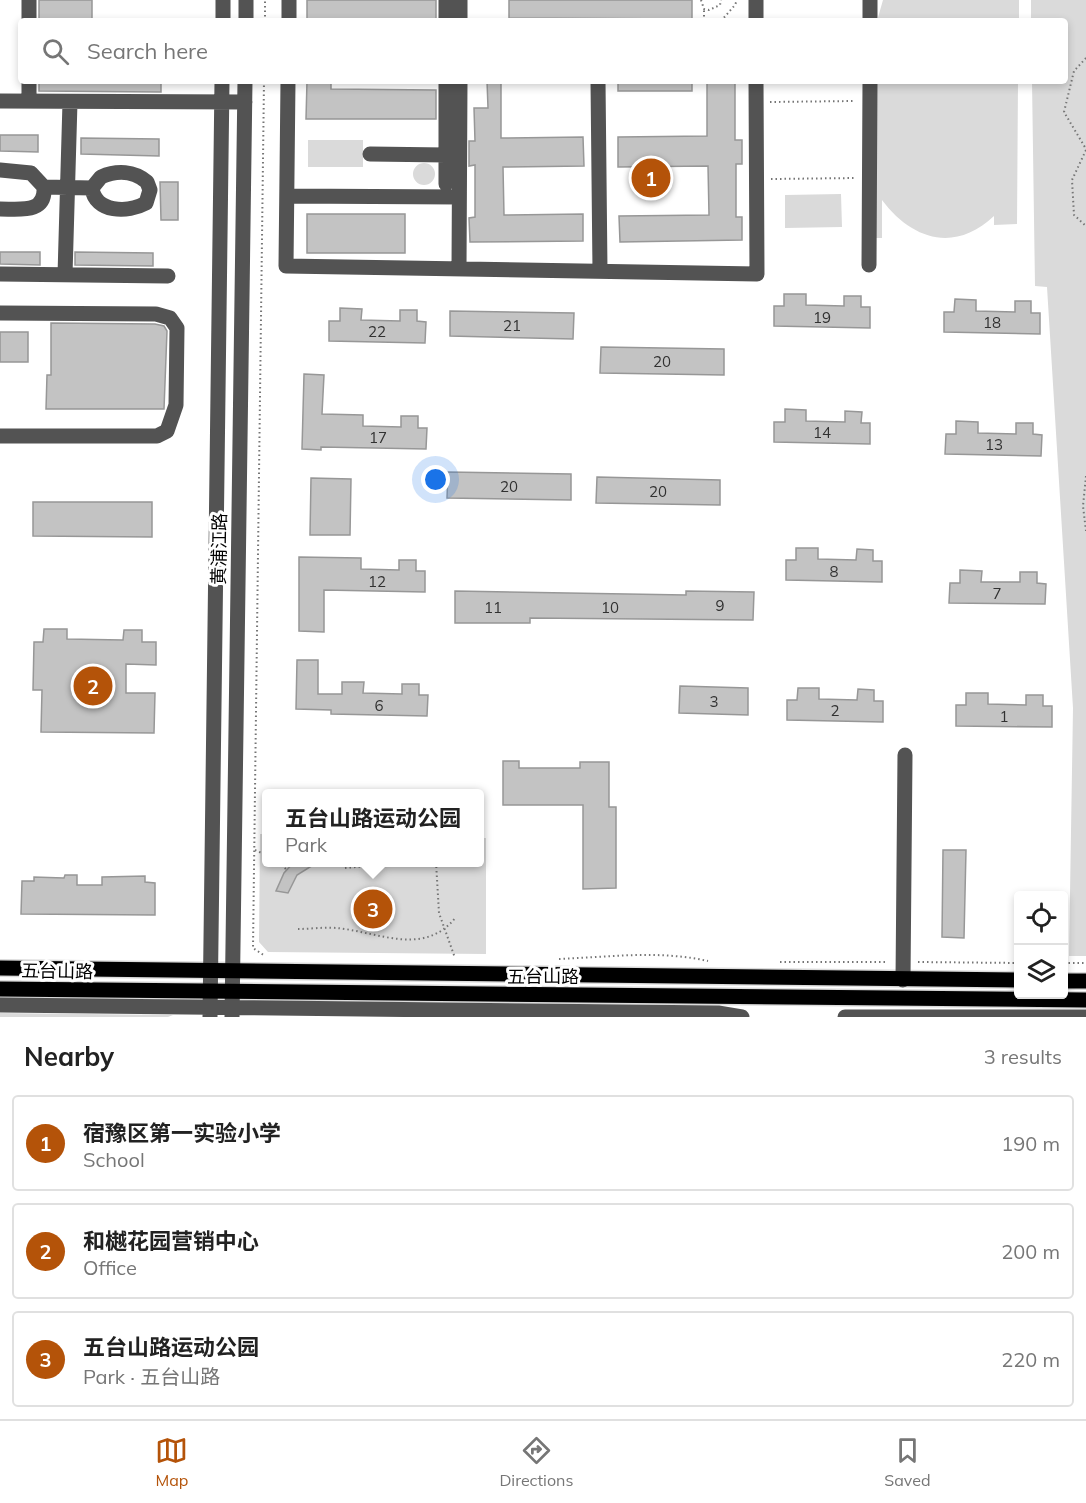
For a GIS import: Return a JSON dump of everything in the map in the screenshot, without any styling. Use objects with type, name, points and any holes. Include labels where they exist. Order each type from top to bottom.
[{"type":"main road","name":"五台山路","points":[[0,968],[1014,980]]},
{"type":"main road","points":[[1068,981],[1086,981]]},
{"type":"main road","name":"五台山路","points":[[0,989],[232,1006],[1086,1000]]},
{"type":"street","points":[[29,0],[29,18]]},
{"type":"street","points":[[223,0],[223,18]]},
{"type":"street","points":[[246,0],[246,18]]},
{"type":"street","points":[[289,0],[289,18]]},
{"type":"street","points":[[446,0],[446,18]]},
{"type":"street","points":[[460,0],[460,18]]},
{"type":"street","points":[[756,0],[756,18]]},
{"type":"street","points":[[870,0],[870,18]]},
{"type":"street","points":[[29,84],[29,101]]},
{"type":"street","name":"黄浦江路","points":[[210,1005],[222,84]]},
{"type":"street","name":"黄浦江路","points":[[232,1006],[245,84]]},
{"type":"street","points":[[288,84],[286,266],[757,274],[756,84]]},
{"type":"street","points":[[446,84],[446,184]]},
{"type":"street","points":[[459,269],[460,84]]},
{"type":"street","points":[[598,84],[600,271]]},
{"type":"street","points":[[869,265],[870,84]]},
{"type":"street","points":[[0,101],[245,102]]},
{"type":"street","points":[[65,275],[70,102]]},
{"type":"street","points":[[369,154],[446,155]]},
{"type":"street","points":[[0,170],[31,173],[44,187],[92,188]]},
{"type":"street","points":[[0,210],[32,209],[41,204],[44,187]]},
{"type":"street","points":[[287,196],[459,197]]},
{"type":"street","points":[[0,274],[168,276]]},
{"type":"street","points":[[0,313],[156,314],[170,318],[177,328],[177,339],[176,405],[167,431],[157,436],[0,436]]},
{"type":"street","points":[[903,980],[905,755]]},
{"type":"street","points":[[0,1005],[153,1007],[210,1005]]},
{"type":"street","points":[[232,1006],[718,1013],[742,1017]]},
{"type":"street","points":[[135,1017],[153,1007]]},
{"type":"street","points":[[845,1017],[1086,1017]]},
{"type":"path","points":[[265,0],[265,18]]},
{"type":"path","points":[[701,0],[704,18]]},
{"type":"path","points":[[704,9],[714,9],[722,0]]},
{"type":"path","points":[[724,18],[737,0]]},
{"type":"path","points":[[1086,58],[1074,71],[1064,112],[1086,149],[1072,180],[1074,215],[1086,226]]},
{"type":"path","points":[[264,84],[253,948],[265,956]]},
{"type":"path","points":[[756,103],[854,101]]},
{"type":"path","points":[[756,179],[870,178]]},
{"type":"path","points":[[1086,476],[1083,506],[1086,531]]},
{"type":"path","points":[[255,850],[262,853]]},
{"type":"path","points":[[284,867],[287,870]]},
{"type":"path","points":[[345,868],[356,867]]},
{"type":"path","points":[[436,867],[439,913],[455,958]]},
{"type":"path","points":[[436,874],[442,874]]},
{"type":"path","points":[[298,929],[337,928],[400,940],[419,938],[444,929],[456,917]]},
{"type":"path","points":[[549,959],[605,954],[684,956],[709,962]]},
{"type":"path","points":[[777,962],[1014,963]]},
{"type":"path","points":[[1068,963],[1086,963]]},
{"type":"shaded area","points":[[883,0],[1019,0],[1019,18],[878,18]]},
{"type":"shaded area","points":[[1031,0],[1086,0],[1086,956],[1069,956],[1073,708],[1047,287],[1035,286],[1032,84],[1068,84],[1068,18],[1031,18]]},
{"type":"shaded area","points":[[875,84],[1018,84],[1017,224],[994,225],[994,216],[979,228],[964,235],[949,238],[935,237],[907,225],[882,200],[882,238],[875,238]]},
{"type":"shaded area","points":[[308,140],[363,140],[363,167],[308,167]]},
{"type":"shaded area","points":[[424,163],[432,166],[435,174],[432,182],[424,185],[416,182],[413,174],[416,166]]},
{"type":"shaded area","points":[[841,194],[842,227],[785,228],[785,195]]},
{"type":"shaded area","points":[[260,834],[262,834],[262,867],[484,867],[484,838],[486,838],[486,954],[268,952],[259,942]]},
{"type":"shaded area","points":[[0,1013],[173,1015],[168,1017],[0,1017]]},
{"type":"building","points":[[39,0],[92,0],[92,18],[39,18]]},
{"type":"building","points":[[307,0],[436,0],[436,18],[307,18]]},
{"type":"building","points":[[509,0],[692,0],[692,18],[509,18]]},
{"type":"building","points":[[39,84],[161,84],[161,92],[39,91]]},
{"type":"building","points":[[307,84],[331,84],[331,89],[436,90],[436,119],[306,119]]},
{"type":"building","points":[[487,84],[501,84],[501,138],[583,137],[584,166],[503,167],[504,215],[583,214],[583,241],[470,242],[469,218],[475,217],[475,165],[469,166],[469,141],[475,141],[474,108],[488,108]]},
{"type":"building","points":[[618,84],[692,84],[692,91],[618,91]]},
{"type":"building","points":[[707,84],[735,84],[735,140],[742,140],[742,164],[736,164],[736,217],[742,217],[742,240],[620,242],[619,216],[709,215],[708,166],[618,167],[618,137],[707,136]]},
{"type":"building","points":[[0,135],[38,135],[38,152],[0,151]]},
{"type":"building","points":[[81,138],[159,139],[159,156],[81,154]]},
{"type":"building","points":[[160,182],[178,182],[178,220],[161,220]]},
{"type":"building","points":[[307,214],[405,214],[405,253],[307,253]]},
{"type":"building","points":[[0,252],[40,252],[40,265],[0,264]]},
{"type":"building","points":[[75,252],[153,253],[153,266],[75,265]]},
{"type":"building","points":[[784,294],[806,294],[806,305],[844,306],[844,296],[861,296],[861,307],[870,307],[870,328],[774,326],[774,306],[784,306]]},
{"type":"building","points":[[955,299],[976,300],[976,311],[1015,312],[1015,301],[1031,301],[1031,313],[1040,313],[1040,334],[944,332],[944,312],[954,312]]},
{"type":"building","points":[[340,308],[362,309],[361,320],[400,321],[400,310],[417,310],[417,321],[426,322],[425,343],[329,341],[329,321],[340,321]]},
{"type":"building","points":[[450,311],[574,313],[573,339],[450,336]]},
{"type":"building","points":[[51,323],[164,326],[167,331],[164,409],[46,409],[47,375],[51,375]]},
{"type":"building","points":[[0,332],[28,332],[28,362],[0,362]]},
{"type":"building","points":[[601,347],[724,349],[724,375],[600,373]]},
{"type":"building","points":[[304,374],[324,375],[322,414],[363,415],[363,426],[401,427],[401,416],[418,416],[418,428],[427,428],[426,449],[321,447],[321,450],[302,449]]},
{"type":"building","points":[[785,409],[806,410],[806,421],[845,422],[845,411],[862,412],[861,423],[870,423],[870,444],[774,442],[774,422],[785,422]]},
{"type":"building","points":[[956,421],[978,422],[978,433],[1016,434],[1016,423],[1033,423],[1033,434],[1042,435],[1041,456],[945,454],[946,434],[956,434]]},
{"type":"building","points":[[448,472],[571,474],[571,500],[447,498]]},
{"type":"building","points":[[597,477],[720,480],[720,505],[596,503]]},
{"type":"building","points":[[311,478],[351,479],[350,535],[310,535]]},
{"type":"building","points":[[33,502],[152,502],[152,537],[33,536]]},
{"type":"building","points":[[796,548],[818,548],[818,559],[856,560],[857,549],[873,550],[873,561],[882,561],[882,582],[786,580],[786,560],[796,560]]},
{"type":"building","points":[[299,557],[361,558],[361,569],[399,570],[399,560],[416,560],[416,571],[425,571],[425,592],[324,590],[324,632],[299,631]]},
{"type":"building","points":[[960,570],[982,571],[981,582],[1020,582],[1020,572],[1037,572],[1037,583],[1046,584],[1045,604],[949,603],[950,583],[960,583]]},
{"type":"building","points":[[455,591],[686,595],[686,591],[754,592],[753,620],[530,618],[530,623],[455,623]]},
{"type":"building","points":[[44,629],[67,629],[67,639],[123,640],[124,630],[142,630],[142,642],[156,642],[156,665],[126,664],[126,693],[155,693],[154,733],[41,732],[42,690],[33,690],[34,642],[43,642]]},
{"type":"building","points":[[297,660],[318,660],[318,694],[342,694],[342,682],[364,682],[363,693],[402,694],[402,684],[419,684],[419,695],[428,695],[427,716],[331,714],[331,710],[296,709]]},
{"type":"building","points":[[680,686],[748,688],[748,715],[679,713]]},
{"type":"building","points":[[798,688],[819,688],[819,699],[857,700],[858,689],[874,690],[874,701],[883,701],[883,722],[787,720],[787,700],[797,700]]},
{"type":"building","points":[[966,693],[988,693],[988,704],[1026,705],[1026,695],[1043,695],[1043,706],[1052,706],[1052,727],[956,726],[956,705],[966,705]]},
{"type":"building","points":[[503,761],[519,761],[519,768],[580,768],[580,762],[609,762],[609,807],[616,807],[616,888],[583,889],[583,805],[503,805]]},
{"type":"building","points":[[943,850],[966,850],[964,938],[942,937]]},
{"type":"building","points":[[289,867],[310,867],[297,875],[288,893],[276,891],[284,873]]},
{"type":"building","points":[[65,875],[77,875],[77,885],[102,885],[102,877],[145,876],[145,882],[155,883],[155,915],[21,914],[22,881],[34,881],[34,877],[64,878]]},
{"type":"place","name":"宿豫区第一实验小学","points":[[651,178]]},
{"type":"place","name":"和樾花园营销中心","points":[[93,686]]},
{"type":"place","name":"五台山路运动公园","points":[[373,909]]}]
